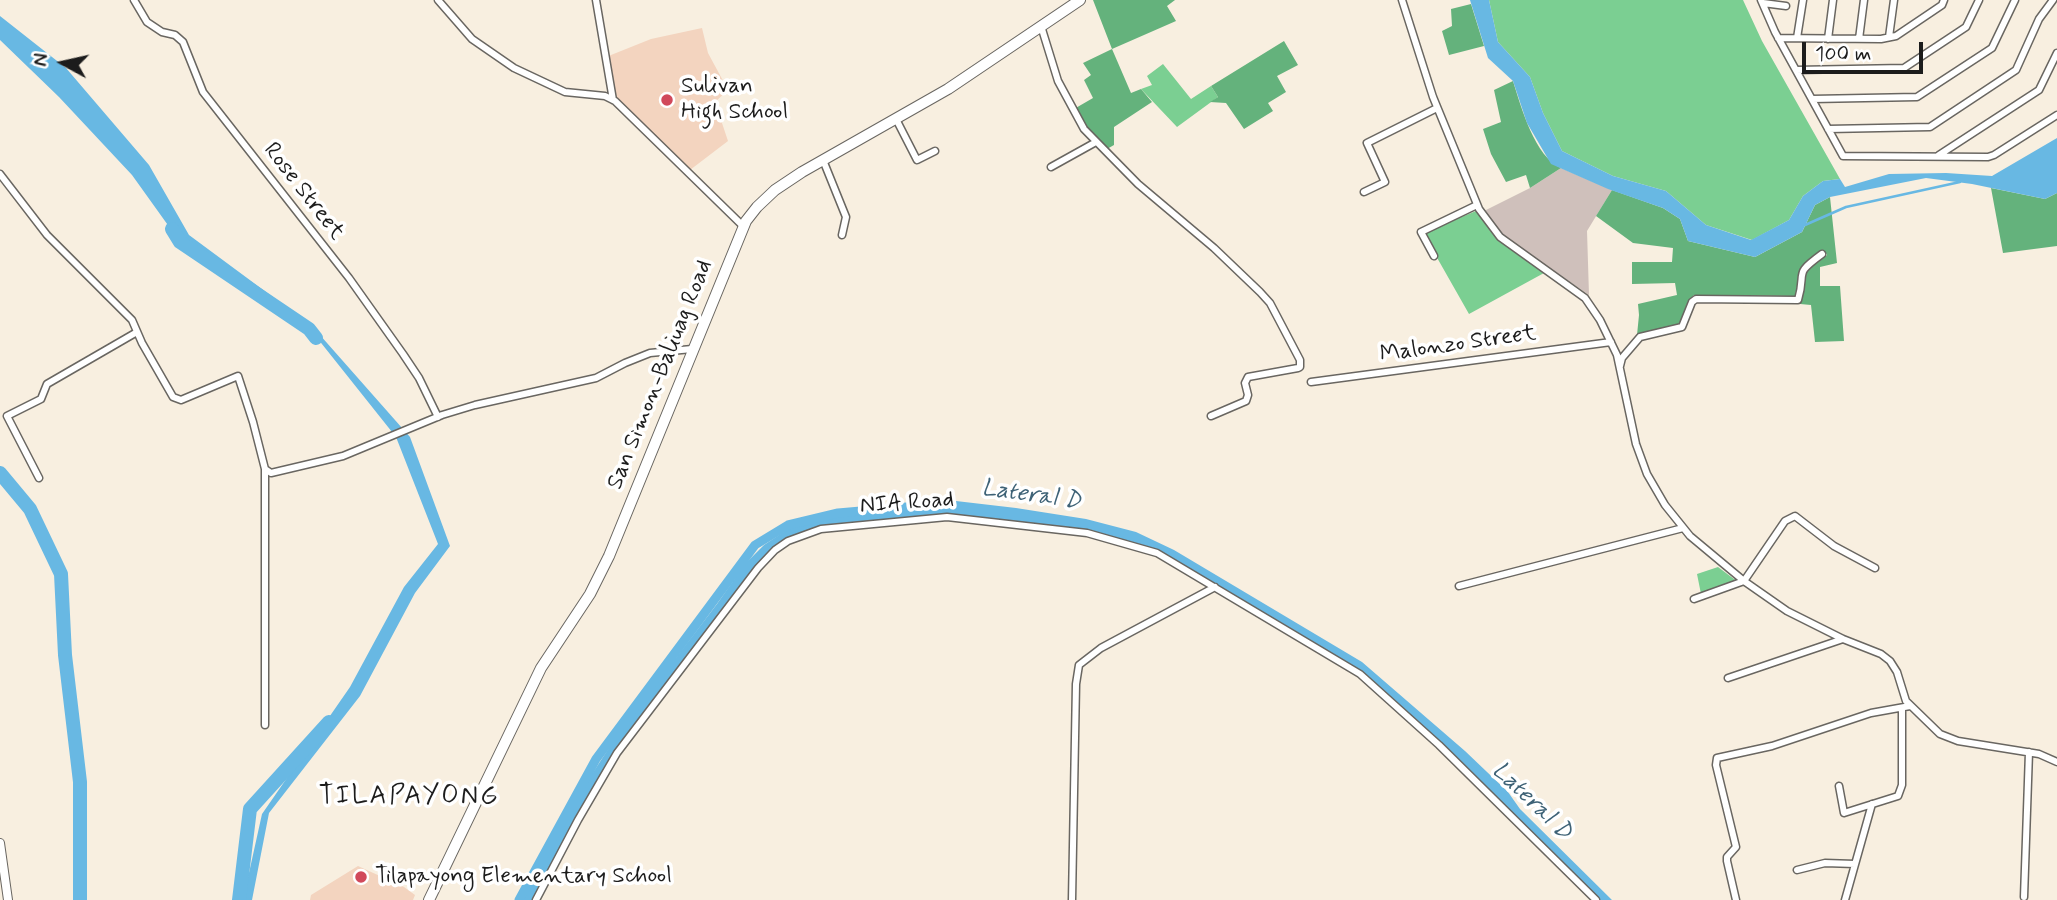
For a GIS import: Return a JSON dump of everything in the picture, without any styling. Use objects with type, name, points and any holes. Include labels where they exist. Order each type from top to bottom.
[{"type":"main road","name":"San Simon-Baliuag Road","points":[[429,900],[541,668],[590,594],[609,556],[743,226],[757,207],[775,190],[948,89],[1080,0]]},
{"type":"street","name":"Rose Street","points":[[134,0],[147,22],[162,32],[175,35],[183,42],[203,92],[357,289],[414,370],[438,417]]},
{"type":"street","points":[[438,0],[472,39],[514,68],[565,92],[605,96],[613,100],[743,226]]},
{"type":"street","points":[[597,0],[613,100]]},
{"type":"street","points":[[1402,0],[1437,108],[1477,205],[1491,228],[1585,298],[1601,320],[1620,368],[1636,444],[1647,474],[1665,505],[1707,553],[1744,581],[1806,622],[1881,654],[1897,672],[1906,701],[1901,790],[1898,796],[1844,813],[1839,786]]},
{"type":"street","points":[[1797,38],[1803,0]]},
{"type":"street","points":[[1828,38],[1833,0]]},
{"type":"street","points":[[1859,39],[1864,0]]},
{"type":"street","points":[[1889,37],[1894,0]]},
{"type":"street","points":[[1778,38],[1859,39],[1896,36],[1942,5],[1944,0]]},
{"type":"street","points":[[1796,70],[1904,68],[1966,27],[1979,0]]},
{"type":"street","points":[[1812,99],[1917,97],[1992,48],[2015,0]]},
{"type":"street","points":[[1828,128],[1930,127],[2016,70],[2039,19],[2053,0]]},
{"type":"street","points":[[1762,1],[1786,6]]},
{"type":"street","points":[[1762,1],[1778,38],[1843,156],[1994,155],[2057,115]]},
{"type":"street","points":[[1041,26],[1061,88],[1084,129],[1138,184],[1214,248],[1265,297],[1300,360],[1298,368],[1248,377],[1245,383],[1248,395],[1246,401],[1211,416]]},
{"type":"street","points":[[1937,156],[2039,90],[2057,53]]},
{"type":"street","points":[[1364,192],[1385,182],[1367,143],[1437,108]]},
{"type":"street","points":[[896,119],[917,160],[935,151]]},
{"type":"street","points":[[1051,167],[1096,142]]},
{"type":"street","points":[[823,160],[846,217],[842,235]]},
{"type":"street","points":[[0,174],[47,235],[132,320],[169,392],[176,399],[181,400],[238,376],[265,469],[265,725]]},
{"type":"street","points":[[1434,256],[1421,232],[1477,205]]},
{"type":"street","points":[[1620,368],[1622,358],[1640,337],[1682,327],[1692,302],[1696,299],[1798,300],[1801,273],[1805,266],[1822,254]]},
{"type":"street","points":[[39,478],[7,416],[41,399],[47,384],[137,332]]},
{"type":"street","name":"Malonzo Street","points":[[1311,382],[1611,342]]},
{"type":"street","points":[[265,469],[271,472],[343,456],[438,417],[491,401],[596,378],[650,353],[692,349]]},
{"type":"street","points":[[1694,599],[1744,581],[1785,521],[1795,516],[1834,546],[1875,568]]},
{"type":"street","name":"NIA Road","points":[[536,900],[584,809],[627,738],[758,568],[775,550],[799,535],[839,526],[947,517],[1087,533],[1157,553],[1215,587],[1370,682],[1439,745],[1596,900]]},
{"type":"street","points":[[1459,586],[1683,528]]},
{"type":"street","points":[[1072,900],[1076,684],[1079,665],[1101,648],[1215,587]]},
{"type":"street","points":[[1728,678],[1843,639]]},
{"type":"street","points":[[1736,900],[1727,861],[1727,857],[1736,847],[1716,765],[1717,758],[1772,746],[1880,710],[1906,707],[1940,734],[1958,741],[2029,752],[2057,762]]},
{"type":"street","points":[[2024,897],[2029,752]]},
{"type":"street","points":[[1845,900],[1872,804]]},
{"type":"street","points":[[0,843],[8,900]]},
{"type":"street","points":[[1797,870],[1825,863],[1855,864]]},
{"type":"shaded area","name":"Sulivan High School","points":[[702,28],[708,53],[728,90],[715,102],[728,141],[690,170],[615,98],[606,57],[651,39]]},
{"type":"shaded area","points":[[1561,168],[1612,190],[1587,231],[1589,295],[1502,235],[1484,211],[1530,188]]},
{"type":"shaded area","name":"Tilapayong Elementary School","points":[[358,866],[404,887],[415,895],[413,900],[310,900],[311,895]]},
{"type":"green space","points":[[1093,0],[1175,0],[1167,6],[1176,21],[1112,49]]},
{"type":"green space","points":[[1489,0],[1743,0],[1762,41],[1840,179],[1823,181],[1803,196],[1789,220],[1752,240],[1706,225],[1666,191],[1613,176],[1562,151],[1543,113],[1530,77],[1498,42]]},
{"type":"green space","points":[[1471,4],[1484,46],[1449,55],[1442,31],[1452,26],[1451,9]]},
{"type":"green space","points":[[1284,41],[1298,65],[1277,76],[1286,92],[1268,103],[1273,111],[1244,129],[1226,103],[1210,102],[1218,97],[1211,86]]},
{"type":"green space","points":[[1112,49],[1131,93],[1141,89],[1152,102],[1114,127],[1114,145],[1107,149],[1085,127],[1074,109],[1093,98],[1084,80],[1091,75],[1083,63]]},
{"type":"green space","points":[[1163,64],[1191,99],[1211,86],[1218,97],[1177,127],[1141,89],[1152,85],[1147,76]]},
{"type":"green space","points":[[1513,81],[1536,142],[1552,162],[1561,168],[1530,188],[1526,175],[1506,182],[1491,154],[1483,129],[1501,122],[1494,90]]},
{"type":"green space","points":[[1991,188],[2045,199],[2057,193],[2057,246],[2003,253]]},
{"type":"green space","points":[[1612,190],[1663,208],[1680,219],[1688,241],[1755,257],[1802,232],[1815,205],[1830,197],[1837,263],[1820,267],[1820,286],[1840,286],[1844,341],[1815,342],[1811,305],[1800,304],[1804,274],[1827,255],[1824,250],[1801,268],[1795,296],[1694,295],[1688,301],[1679,325],[1637,335],[1638,304],[1677,295],[1675,283],[1632,284],[1632,262],[1672,262],[1673,248],[1633,243],[1596,216]]},
{"type":"green space","points":[[1476,211],[1496,238],[1544,273],[1469,314],[1423,233]]},
{"type":"green space","points":[[1718,567],[1738,582],[1701,594],[1697,574]]},
{"type":"water","points":[[1470,0],[1489,0],[1498,42],[1530,77],[1543,113],[1562,151],[1613,176],[1666,191],[1706,225],[1751,240],[1789,220],[1803,196],[1823,181],[1840,179],[1845,187],[1889,174],[1946,173],[1992,176],[2057,138],[2057,193],[2045,199],[1926,178],[1830,197],[1815,205],[1802,232],[1755,257],[1688,241],[1680,219],[1663,208],[1608,189],[1551,164],[1527,123],[1513,81],[1488,58]]},
{"type":"water","points":[[0,16],[66,68],[149,165],[189,235],[312,326],[410,437],[450,546],[415,593],[360,696],[269,813],[252,900],[243,900],[262,814],[350,687],[404,587],[438,544],[396,437],[310,329],[180,242],[132,175],[59,97],[0,40]]},
{"type":"water","name":"Lateral D","points":[[956,501],[1086,519],[1136,532],[1174,550],[1362,662],[1465,751],[1612,900],[1600,900],[1420,724],[1361,672],[1156,550],[1087,531],[948,515],[839,524],[798,533],[773,547],[750,573],[609,759],[532,900],[523,900],[579,794],[620,731],[745,564],[764,545],[788,529],[836,516],[935,506]]},
{"type":"waterway","points":[[1805,225],[1846,207],[1960,182]]},
{"type":"waterway","points":[[172,229],[180,242],[309,329],[316,338]]},
{"type":"waterway","points":[[0,473],[30,509],[61,574],[65,655],[80,782],[80,900]]},
{"type":"waterway","name":"Lateral D","points":[[519,900],[596,759],[755,545],[788,525],[838,513],[929,505],[952,506]]},
{"type":"waterway","points":[[239,900],[250,809],[329,722]]},
{"type":"place","name":"Sulivan High School","points":[[667,100]]},
{"type":"place","name":"Tilapayong Elementary School","points":[[361,877]]},
{"type":"district","name":"TILAPAYONG","points":[[409,798]]}]
